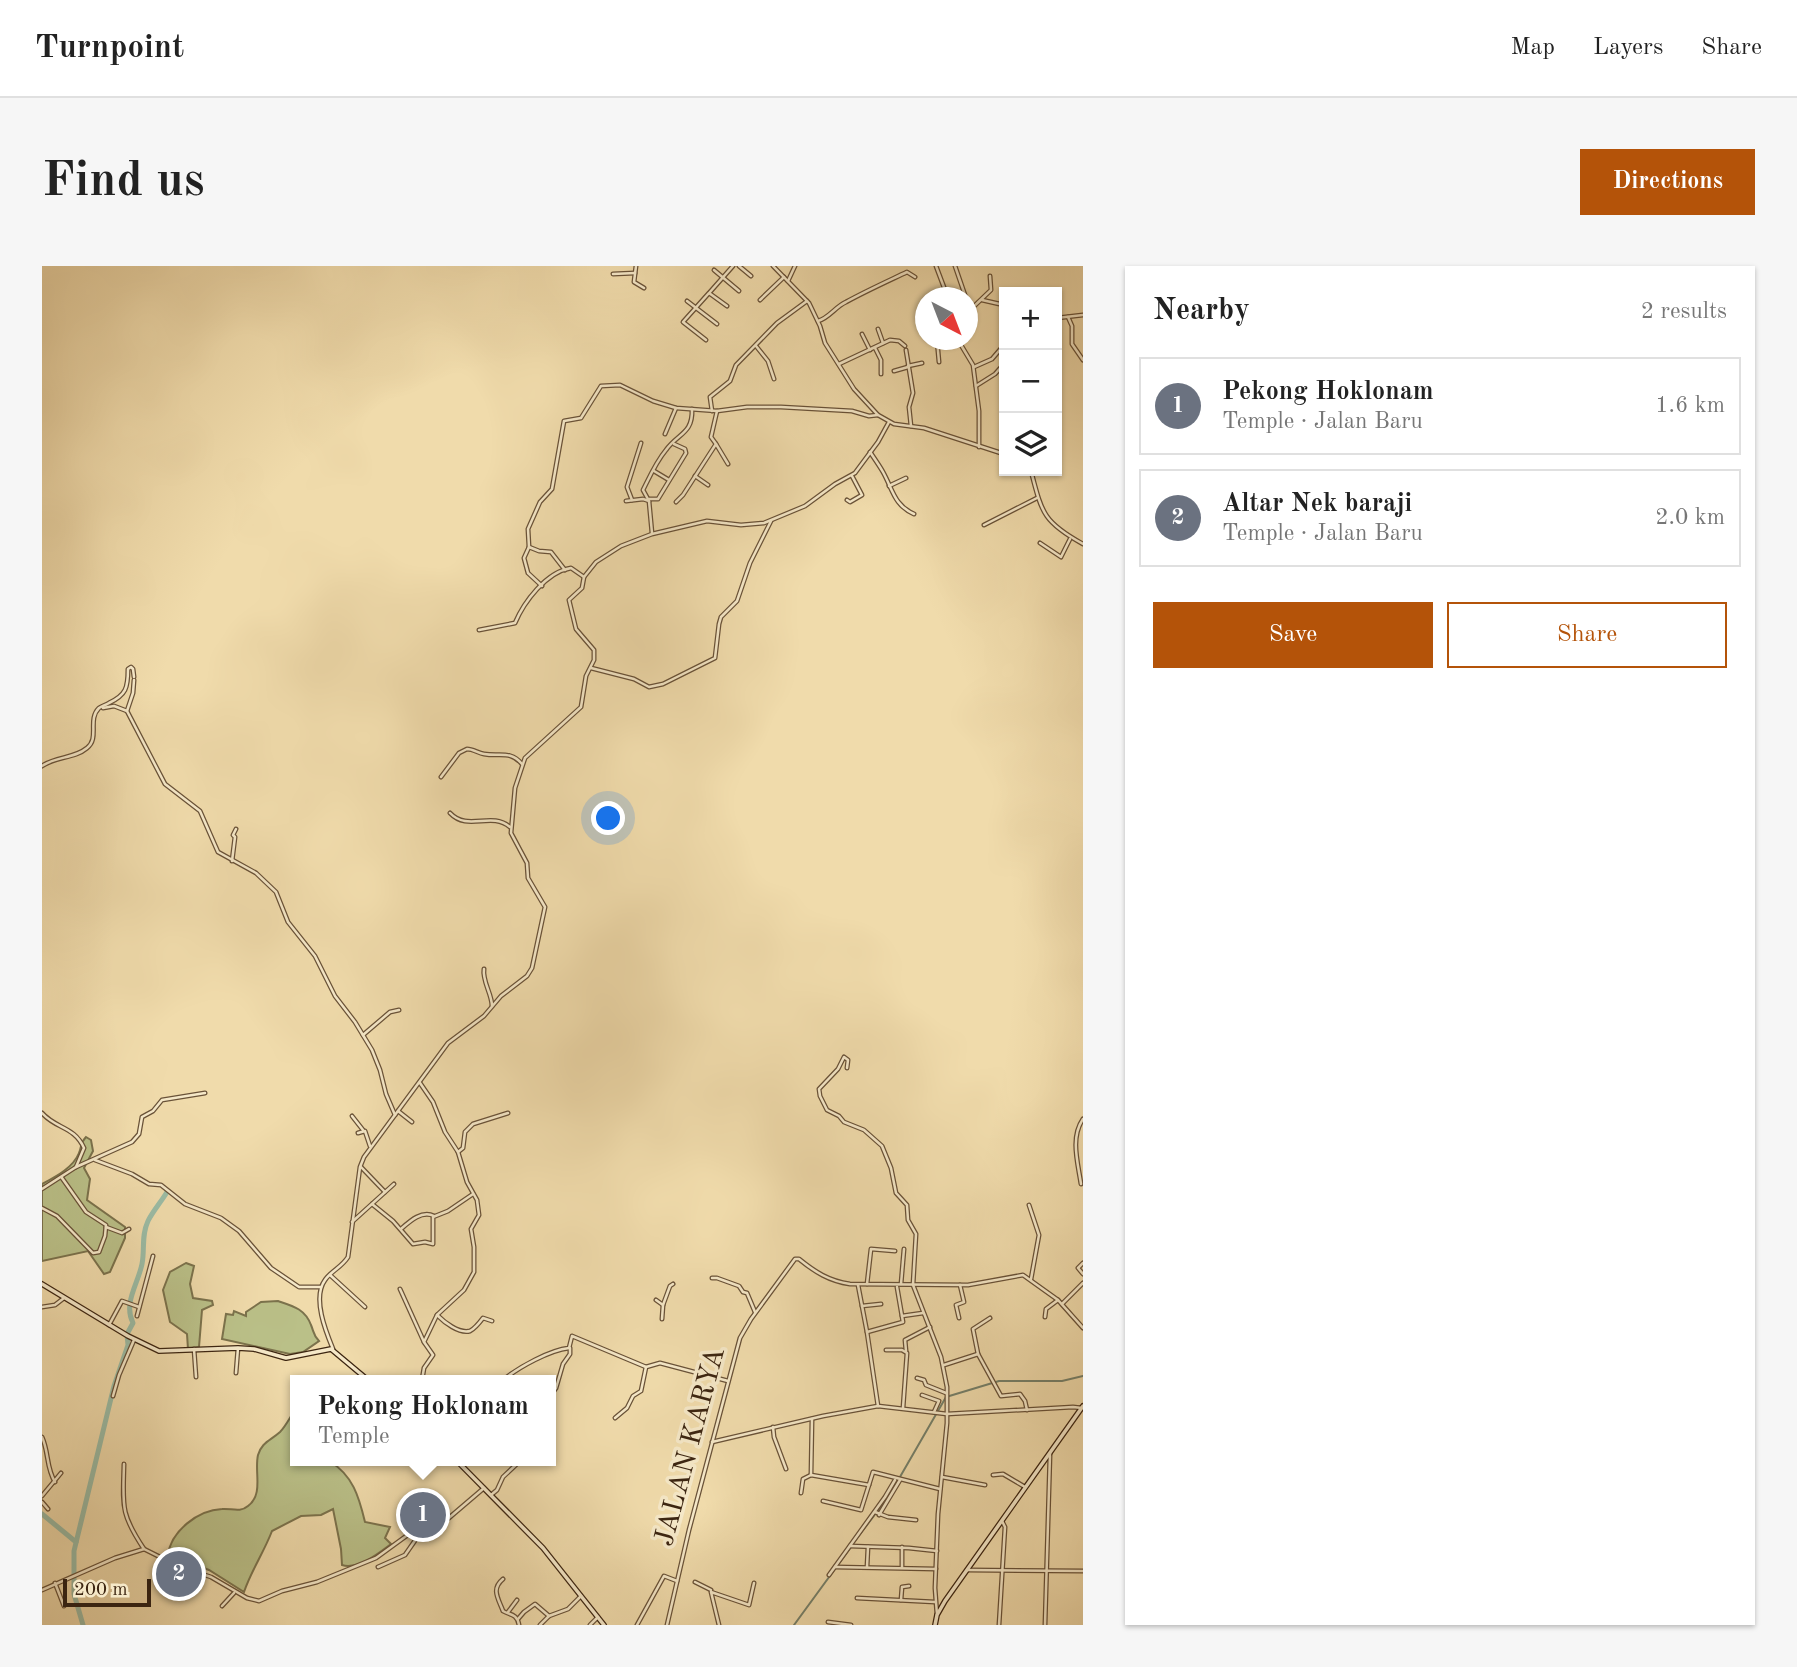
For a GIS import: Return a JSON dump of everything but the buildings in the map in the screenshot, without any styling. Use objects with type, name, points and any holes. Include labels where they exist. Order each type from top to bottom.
[{"type":"street","points":[[636,266],[634,282],[645,288]]},
{"type":"street","points":[[706,340],[683,321],[733,266]]},
{"type":"street","points":[[739,266],[751,276]]},
{"type":"street","points":[[773,266],[807,301],[818,321],[824,342],[854,390],[878,415],[889,422],[928,429],[999,453]]},
{"type":"street","points":[[788,281],[795,266]]},
{"type":"street","points":[[936,266],[944,287]]},
{"type":"street","points":[[955,266],[962,287]]},
{"type":"street","points":[[714,270],[739,291]]},
{"type":"street","points":[[818,321],[841,304],[875,286],[907,272],[915,277]]},
{"type":"street","points":[[612,274],[635,273]]},
{"type":"street","points":[[978,303],[991,290],[990,276]]},
{"type":"street","points":[[760,300],[785,277]]},
{"type":"street","points":[[709,293],[727,306]]},
{"type":"street","points":[[982,300],[999,304]]},
{"type":"street","points":[[687,301],[717,324]]},
{"type":"street","points":[[712,411],[710,397],[730,381],[736,365],[777,323],[807,301]]},
{"type":"street","points":[[1062,318],[1083,315]]},
{"type":"street","points":[[1068,317],[1072,327],[1072,344],[1083,360]]},
{"type":"street","points":[[878,329],[883,343]]},
{"type":"street","points":[[862,334],[870,350]]},
{"type":"street","points":[[839,365],[890,340],[898,341],[905,348],[913,394],[909,407],[911,426]]},
{"type":"street","points":[[756,346],[768,360],[774,379]]},
{"type":"street","points":[[875,348],[881,360],[881,374]]},
{"type":"street","points":[[938,350],[939,362]]},
{"type":"street","points":[[965,350],[972,361],[976,386],[979,447]]},
{"type":"street","points":[[973,368],[992,359],[1000,350]]},
{"type":"street","points":[[894,371],[922,363]]},
{"type":"street","points":[[976,386],[999,370]]},
{"type":"street","points":[[542,586],[528,573],[525,566],[524,558],[529,547],[528,530],[541,502],[552,489],[564,421],[581,418],[604,384],[621,386],[676,408],[717,411],[772,406],[878,415]]},
{"type":"street","points":[[666,434],[676,408]]},
{"type":"street","points":[[652,534],[649,500],[643,490],[666,449],[689,427],[693,420],[692,409]]},
{"type":"street","points":[[717,411],[711,437],[728,464]]},
{"type":"street","points":[[362,1375],[333,1349],[322,1310],[321,1287],[348,1257],[360,1167],[370,1146],[421,1083],[448,1042],[477,1022],[509,989],[525,978],[531,968],[545,907],[528,878],[527,863],[510,827],[515,788],[522,764],[555,729],[581,708],[586,676],[594,660],[593,647],[576,629],[568,605],[569,600],[582,587],[584,577],[596,562],[612,551],[652,534],[707,521],[741,525],[771,521],[806,506],[835,484],[852,476],[880,439],[889,422]]},
{"type":"street","points":[[632,500],[627,487],[641,443]]},
{"type":"street","points":[[625,501],[658,499],[686,451],[673,443]]},
{"type":"street","points":[[676,502],[716,444]]},
{"type":"street","points":[[870,452],[900,506],[914,514]]},
{"type":"street","points":[[653,470],[669,480]]},
{"type":"street","points":[[695,476],[708,485]]},
{"type":"street","points":[[847,499],[850,502],[862,495],[852,476]]},
{"type":"street","points":[[1032,476],[1044,513],[1052,523],[1083,544]]},
{"type":"street","points":[[889,486],[906,478]]},
{"type":"street","points":[[984,525],[1038,498]]},
{"type":"street","points":[[591,668],[634,679],[649,687],[663,684],[715,658],[719,624],[737,601],[750,563],[771,521]]},
{"type":"street","points":[[1040,543],[1061,557],[1071,537]]},
{"type":"street","points":[[529,547],[551,552],[565,570]]},
{"type":"street","points":[[479,630],[507,627],[515,623],[524,604],[542,586],[565,570],[571,568],[584,577]]},
{"type":"street","points":[[42,766],[59,757],[80,753],[90,745],[93,740],[94,718],[99,708],[124,694],[128,686],[128,669],[131,667],[133,693],[127,711]]},
{"type":"street","points":[[99,708],[114,706],[127,711],[165,784],[200,811],[218,852],[256,873],[276,892],[288,922],[315,956],[335,996],[363,1035],[379,1066],[383,1084],[397,1113],[412,1122]]},
{"type":"street","points":[[441,776],[459,753],[467,749],[484,754],[506,753],[522,764]]},
{"type":"street","points":[[450,813],[459,819],[476,823],[489,819],[497,820],[510,827]]},
{"type":"street","points":[[232,861],[233,835],[236,829]]},
{"type":"street","points":[[484,970],[492,1007]]},
{"type":"street","points":[[363,1035],[390,1012],[399,1010]]},
{"type":"street","points":[[847,1068],[848,1060],[844,1057],[838,1069],[819,1089],[820,1096],[827,1110],[844,1122],[864,1130],[882,1146],[891,1168],[896,1193],[907,1205],[908,1220],[916,1234],[913,1285],[944,1365],[948,1396],[940,1489],[936,1620]]},
{"type":"street","points":[[421,1083],[433,1102],[444,1132],[458,1153],[479,1209],[471,1229],[474,1272],[464,1290],[437,1315],[424,1342]]},
{"type":"street","points":[[42,1189],[76,1167],[135,1139],[140,1133],[142,1116],[153,1111],[162,1100],[205,1093]]},
{"type":"street","points":[[42,1113],[53,1122],[71,1130],[83,1146],[76,1167]]},
{"type":"street","points":[[458,1153],[464,1148],[465,1132],[473,1124],[508,1113]]},
{"type":"street","points":[[352,1116],[363,1130],[370,1146]]},
{"type":"street","points":[[1081,1184],[1076,1144],[1083,1119]]},
{"type":"street","points":[[358,1133],[363,1130]]},
{"type":"street","points":[[95,1160],[132,1174],[149,1184],[160,1185],[185,1204],[221,1218],[237,1229],[271,1268],[299,1287],[321,1287]]},
{"type":"street","points":[[360,1167],[385,1192]]},
{"type":"street","points":[[62,1178],[86,1212],[103,1222],[106,1227],[122,1233],[129,1229]]},
{"type":"street","points":[[352,1222],[394,1184]]},
{"type":"street","points":[[400,1230],[416,1217],[429,1214],[434,1216],[448,1211],[473,1194]]},
{"type":"street","points":[[372,1204],[413,1244],[433,1244],[431,1224],[434,1216]]},
{"type":"street","points":[[1029,1205],[1039,1235],[1031,1279]]},
{"type":"street","points":[[42,1208],[57,1216],[94,1254],[101,1249],[106,1227]]},
{"type":"street","points":[[867,1284],[871,1249],[895,1251]]},
{"type":"street","points":[[867,1332],[904,1322],[898,1285],[904,1249]]},
{"type":"street","points":[[137,1316],[153,1256]]},
{"type":"street","name":"JALAN KARYA","points":[[667,1625],[740,1338],[755,1312],[798,1258],[827,1278],[858,1284]]},
{"type":"street","points":[[1083,1262],[1078,1268],[1083,1274]]},
{"type":"street","points":[[330,1275],[365,1307]]},
{"type":"street","points":[[878,1406],[858,1284],[960,1285],[1020,1275],[1031,1279],[1058,1300],[1083,1328]]},
{"type":"street","points":[[712,1279],[739,1286],[747,1293],[755,1312]]},
{"type":"street","points":[[1062,1304],[1083,1283]]},
{"type":"street","points":[[42,1284],[134,1340],[162,1352],[238,1348],[254,1349],[286,1358],[333,1349]]},
{"type":"street","points":[[662,1319],[663,1305],[673,1284]]},
{"type":"street","points":[[959,1318],[956,1306],[964,1302],[960,1285]]},
{"type":"street","points":[[42,1290],[47,1288]]},
{"type":"street","points":[[400,1289],[424,1342],[433,1353],[423,1375]]},
{"type":"street","points":[[42,1307],[55,1305],[64,1298]]},
{"type":"street","points":[[656,1300],[663,1305]]},
{"type":"street","points":[[1045,1317],[1046,1309],[1058,1300]]},
{"type":"street","points":[[109,1325],[122,1301],[139,1307]]},
{"type":"street","points":[[862,1306],[881,1304]]},
{"type":"street","points":[[902,1316],[923,1312]]},
{"type":"street","points":[[437,1315],[446,1323],[467,1331],[472,1330],[483,1318],[492,1321]]},
{"type":"street","points":[[990,1318],[973,1329],[978,1354],[1001,1395],[1020,1394],[1027,1410]]},
{"type":"street","points":[[903,1408],[908,1357],[905,1340],[930,1327]]},
{"type":"street","points":[[556,1388],[563,1364],[570,1354],[572,1336],[646,1367],[660,1363],[728,1381]]},
{"type":"street","points":[[113,1396],[134,1340]]},
{"type":"street","points":[[236,1373],[238,1348]]},
{"type":"street","points":[[510,1375],[555,1349],[569,1348]]},
{"type":"street","points":[[194,1349],[196,1377]]},
{"type":"street","points":[[886,1350],[906,1351]]},
{"type":"street","points":[[944,1365],[978,1354]]},
{"type":"street","points":[[615,1418],[627,1408],[633,1396],[641,1391],[646,1367]]},
{"type":"street","points":[[917,1378],[948,1396]]},
{"type":"street","points":[[922,1395],[939,1402],[935,1412]]},
{"type":"street","points":[[712,1442],[812,1418],[878,1406],[947,1414],[1082,1408]]},
{"type":"street","points":[[929,1625],[936,1620],[966,1570],[1082,1408]]},
{"type":"street","points":[[811,1475],[812,1418]]},
{"type":"street","points":[[774,1427],[774,1437],[786,1469]]},
{"type":"street","points":[[42,1437],[47,1451],[49,1472],[55,1482]]},
{"type":"street","points":[[1045,1625],[1050,1452]]},
{"type":"street","points":[[124,1464],[124,1513],[144,1549],[178,1566],[211,1577],[258,1601],[317,1582],[381,1556],[409,1534],[443,1523],[484,1488]]},
{"type":"street","points":[[462,1466],[543,1548],[604,1625]]},
{"type":"street","points":[[491,1496],[503,1476],[514,1466]]},
{"type":"street","points":[[42,1496],[61,1472]]},
{"type":"street","points":[[823,1501],[860,1510],[873,1472],[940,1489]]},
{"type":"street","points":[[993,1475],[1003,1474],[1025,1488]]},
{"type":"street","points":[[801,1493],[803,1479],[811,1475],[869,1485]]},
{"type":"street","points":[[942,1477],[985,1485]]},
{"type":"street","points":[[829,1575],[877,1514],[898,1480]]},
{"type":"street","points":[[42,1502],[48,1508]]},
{"type":"street","points":[[877,1514],[916,1520]]},
{"type":"street","points":[[999,1625],[1004,1527],[1002,1521]]},
{"type":"street","points":[[378,1567],[405,1555],[423,1529]]},
{"type":"street","points":[[851,1546],[937,1551]]},
{"type":"street","points":[[867,1567],[868,1547]]},
{"type":"street","points":[[902,1548],[902,1567]]},
{"type":"street","points":[[42,1590],[144,1549]]},
{"type":"street","points":[[836,1567],[936,1569]]},
{"type":"street","points":[[966,1570],[1083,1571]]},
{"type":"street","points":[[637,1625],[664,1576],[677,1581]]},
{"type":"street","points":[[503,1579],[495,1591],[502,1609],[517,1620],[519,1625]]},
{"type":"street","points":[[695,1582],[747,1605],[750,1603],[754,1583]]},
{"type":"street","points":[[55,1583],[64,1606]]},
{"type":"street","points":[[901,1600],[902,1587],[909,1586]]},
{"type":"street","points":[[713,1591],[711,1592],[719,1625]]},
{"type":"street","points":[[222,1606],[236,1592]]},
{"type":"street","points":[[535,1622],[540,1624],[549,1616],[568,1609],[581,1596]]},
{"type":"street","points":[[857,1598],[935,1602]]},
{"type":"street","points":[[508,1612],[517,1600]]},
{"type":"street","points":[[517,1620],[535,1604],[549,1616]]},
{"type":"street","points":[[590,1625],[598,1617]]},
{"type":"street","points":[[828,1622],[851,1625]]},
{"type":"green space","points":[[86,1137],[91,1140],[93,1151],[84,1168],[90,1179],[87,1200],[125,1227],[125,1238],[110,1272],[104,1274],[88,1251],[42,1261],[42,1184],[73,1163]]},
{"type":"green space","points":[[186,1263],[194,1266],[190,1284],[193,1298],[212,1301],[213,1305],[202,1310],[199,1347],[188,1349],[187,1334],[170,1322],[163,1290],[170,1272]]},
{"type":"green space","points":[[278,1301],[302,1312],[319,1341],[303,1352],[290,1354],[222,1339],[226,1314],[233,1315],[234,1311],[246,1316],[246,1312],[261,1302]]},
{"type":"green space","points":[[290,1418],[290,1466],[337,1467],[354,1487],[365,1522],[390,1527],[385,1538],[391,1544],[361,1563],[342,1565],[333,1509],[321,1515],[301,1516],[272,1531],[244,1592],[209,1570],[168,1555],[174,1538],[187,1523],[213,1510],[242,1509],[253,1501],[257,1489],[258,1455],[264,1444],[282,1430]]},
{"type":"waterway","points":[[83,1625],[74,1594],[74,1551],[114,1386],[128,1345],[127,1334],[133,1323],[130,1301],[142,1264],[146,1227],[167,1192]]},
{"type":"waterway","points":[[854,1542],[889,1496],[946,1397],[999,1381],[1062,1381],[1083,1376]]},
{"type":"waterway","points":[[42,1514],[76,1542]]},
{"type":"waterway","points":[[794,1625],[851,1547]]},
{"type":"place","name":"Pekong Hoklonam","points":[[423,1515]]},
{"type":"place","name":"Altar Nek baraji","points":[[179,1574]]}]
